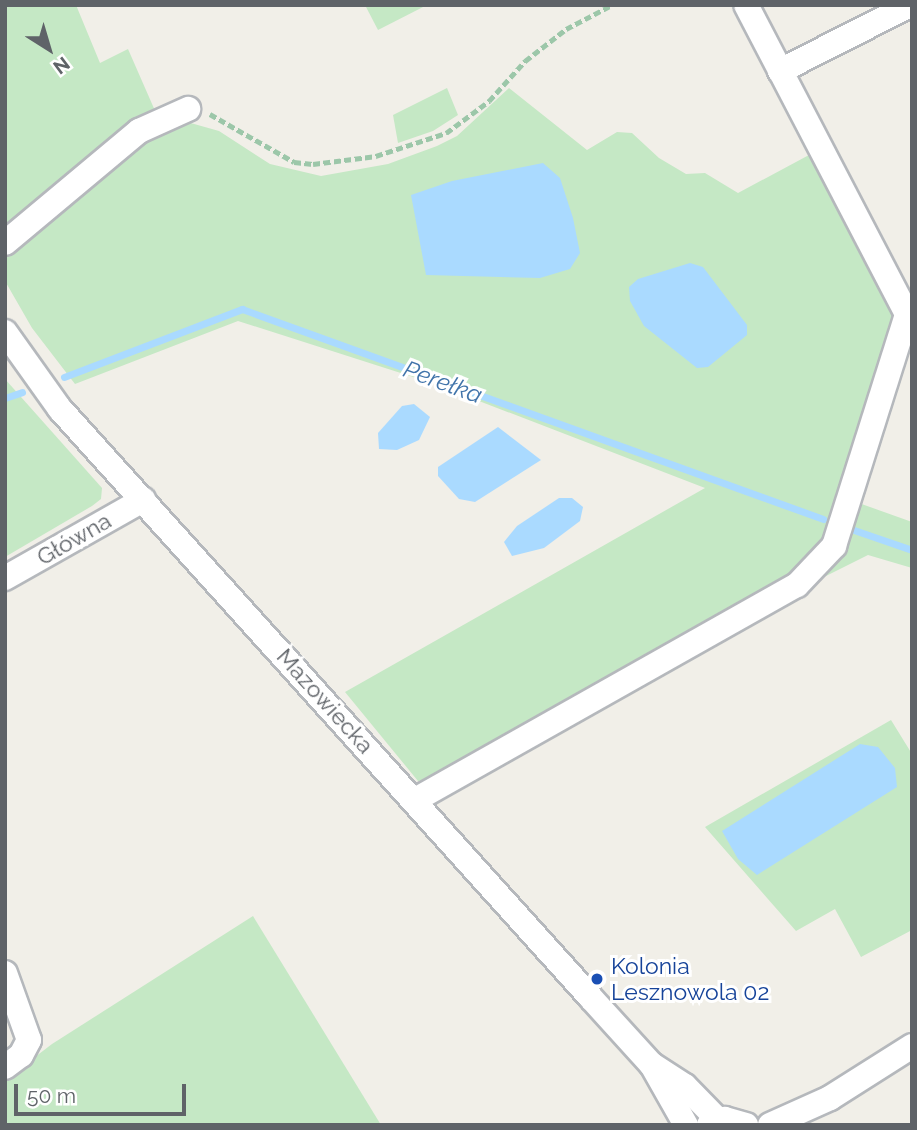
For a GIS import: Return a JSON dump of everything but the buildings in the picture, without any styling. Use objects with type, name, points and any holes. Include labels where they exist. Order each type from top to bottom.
[{"type":"street","points":[[415,800],[797,585],[834,546],[907,314],[746,5]]},
{"type":"street","points":[[780,71],[910,5]]},
{"type":"street","points":[[5,243],[139,131],[187,109]]},
{"type":"street","name":"Mazowiecka","points":[[5,332],[38,382],[651,1064],[686,1125]]},
{"type":"street","name":"Główna","points":[[5,578],[143,500]]},
{"type":"street","points":[[5,973],[29,1041],[21,1055],[5,1067]]},
{"type":"street","points":[[770,1125],[830,1098],[912,1046]]},
{"type":"street","name":"Mazowiecka","points":[[651,1064],[685,1086],[714,1123]]},
{"type":"street","points":[[806,1125],[830,1098]]},
{"type":"street","points":[[714,1123],[746,1125]]},
{"type":"path","points":[[187,109],[207,111],[294,162],[313,164],[376,156],[446,133],[489,101],[525,61],[566,29],[612,5]]},
{"type":"green space","points":[[5,5],[76,5],[100,63],[128,49],[156,113],[5,235]]},
{"type":"green space","points":[[365,5],[427,5],[378,30]]},
{"type":"green space","points":[[447,88],[458,115],[433,131],[398,143],[393,115]]},
{"type":"green space","points":[[509,88],[587,150],[617,132],[632,133],[659,158],[686,174],[705,173],[738,193],[809,155],[893,312],[892,339],[831,533],[793,580],[431,780],[418,781],[345,692],[705,488],[435,384],[238,321],[75,384],[32,328],[5,281],[5,259],[141,138],[180,120],[219,131],[270,164],[321,176],[388,164],[437,146],[457,136]]},
{"type":"green space","points":[[5,379],[102,488],[101,499],[92,506],[5,557]]},
{"type":"green space","points":[[856,502],[912,522],[912,568],[868,555],[824,577]]},
{"type":"green space","points":[[891,720],[912,754],[912,930],[861,957],[835,909],[796,931],[705,827]]},
{"type":"green space","points":[[253,916],[381,1125],[5,1125],[5,1080],[52,1044]]},
{"type":"water","points":[[543,163],[560,178],[573,218],[580,253],[570,269],[540,278],[426,275],[411,195],[452,181]]},
{"type":"water","points":[[690,263],[703,267],[747,325],[747,335],[708,367],[697,368],[644,326],[630,301],[629,287],[638,279]]},
{"type":"water","points":[[414,404],[430,417],[419,440],[397,450],[379,449],[378,433],[402,406]]},
{"type":"water","points":[[498,427],[541,460],[475,502],[459,499],[438,476],[438,467]]},
{"type":"water","points":[[559,498],[572,498],[583,507],[580,521],[544,548],[512,556],[504,542],[517,526]]},
{"type":"water","points":[[860,744],[878,747],[895,768],[897,787],[757,875],[738,859],[722,831]]},
{"type":"waterway","name":"Perełka","points":[[64,377],[242,309],[823,519]]},
{"type":"waterway","name":"Perełka","points":[[5,398],[22,392]]},
{"type":"waterway","name":"Perełka","points":[[851,529],[912,550]]},
{"type":"place","name":"Kolonia Lesznowola 02","points":[[597,979]]}]
